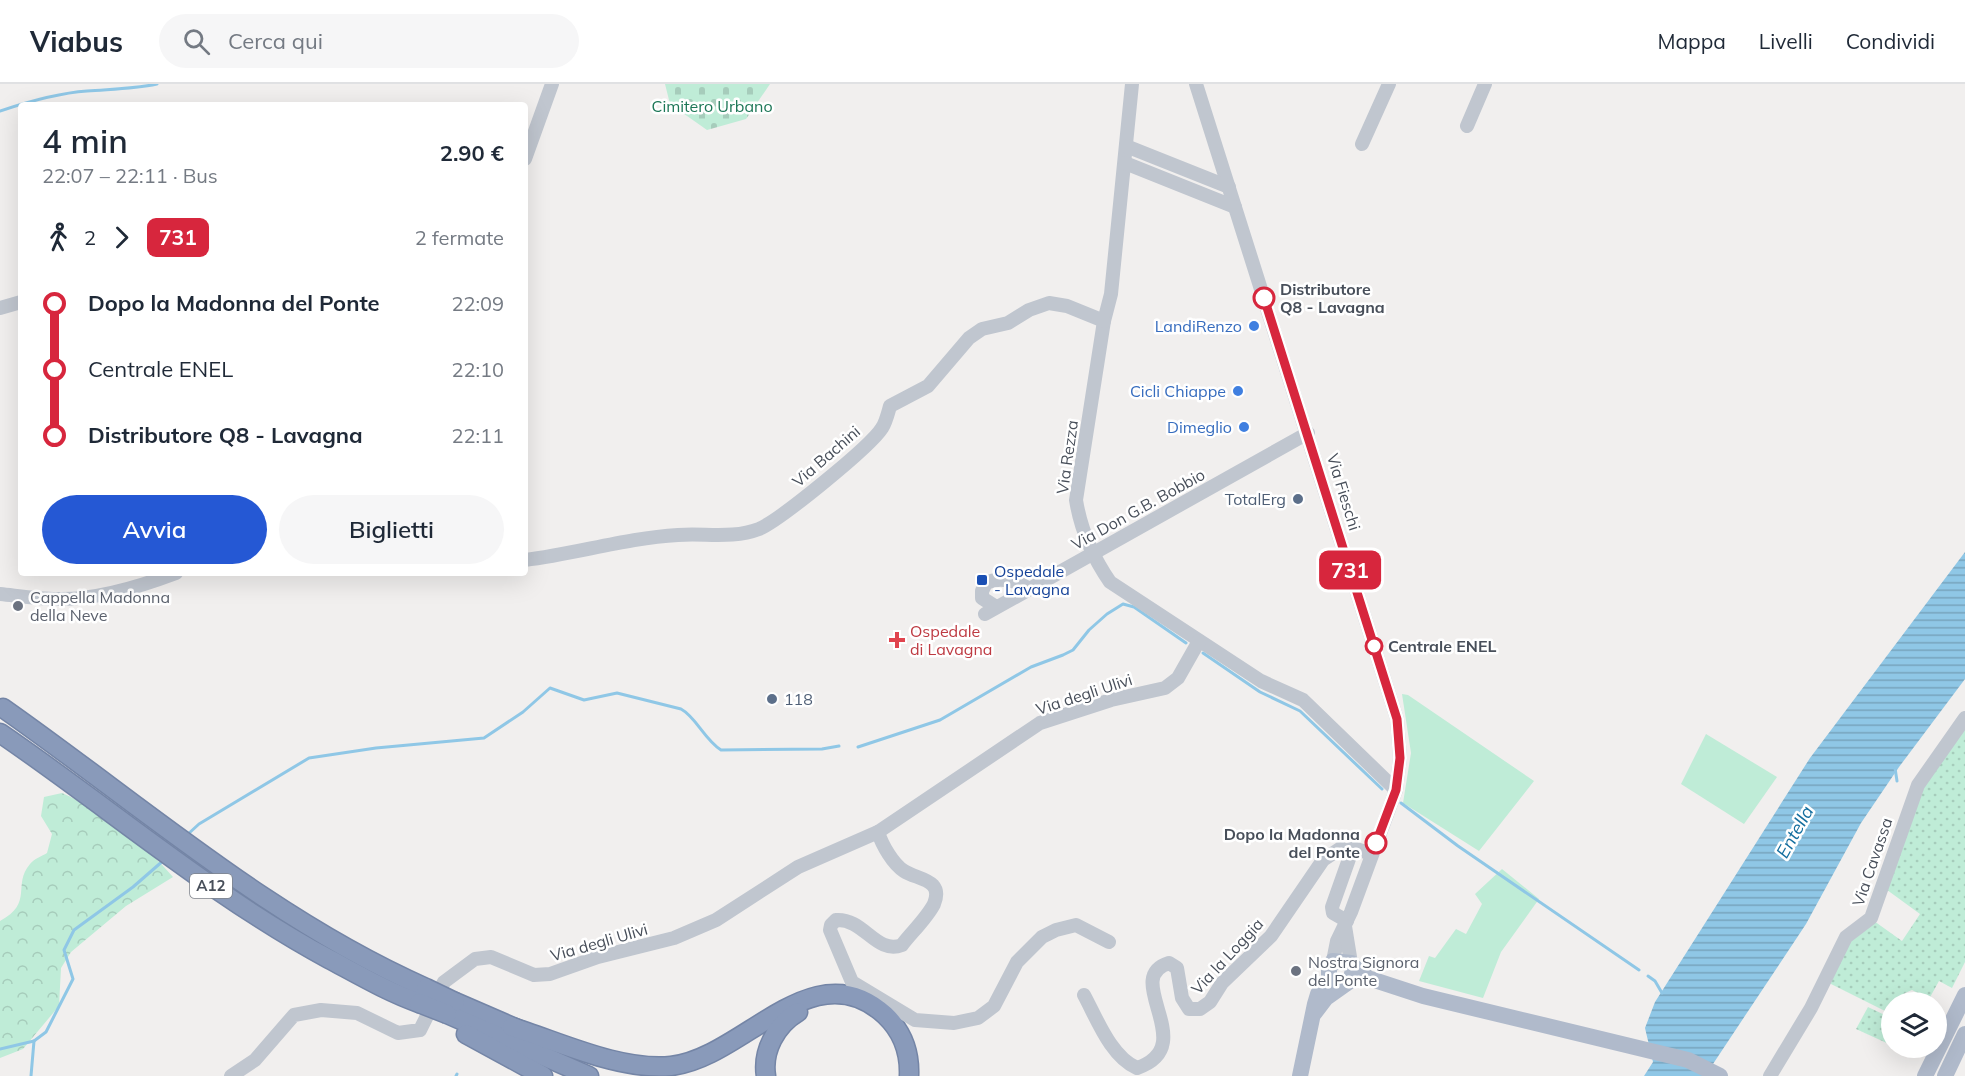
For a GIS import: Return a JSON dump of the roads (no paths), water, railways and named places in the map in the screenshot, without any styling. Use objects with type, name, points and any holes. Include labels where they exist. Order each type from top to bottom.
[{"type":"highway","name":"A12","points":[[3,708],[69,754],[230,874],[376,975],[416,999],[589,1076]]},
{"type":"highway","name":"A12","points":[[0,733],[59,773],[219,892],[296,941],[376,975],[416,999]]},
{"type":"highway","points":[[512,1027],[627,1064],[647,1067],[673,1066],[695,1060],[726,1045],[809,998],[831,993],[856,996],[874,1006],[892,1022],[908,1047],[909,1076]]},
{"type":"highway","points":[[766,1076],[767,1052],[777,1032],[788,1018],[813,1003],[836,999],[874,1006]]},
{"type":"highway","name":"A12","points":[[449,1013],[512,1027],[626,1076]]},
{"type":"highway","points":[[449,1013],[543,1076]]},
{"type":"main road","points":[[1423,996],[1338,983],[1329,969],[1333,961],[1352,964],[1368,978],[1423,996],[1688,1060],[1720,1076]]},
{"type":"main road","points":[[1300,1076],[1318,993],[1338,983],[1350,981],[1352,964]]},
{"type":"main road","points":[[1925,1076],[1965,995]]},
{"type":"main road","points":[[1945,1076],[1965,1034]]},
{"type":"street","points":[[528,151],[552,84]]},
{"type":"street","name":"Via Rezza","points":[[1131,84],[1112,294],[1104,321],[1076,500],[1081,527],[1110,582],[1261,681],[1303,700],[1396,790]]},
{"type":"street","name":"Via Fieschi","points":[[1196,84],[1397,719],[1400,758],[1396,790],[1348,920],[1337,941],[1333,961]]},
{"type":"street","points":[[1362,144],[1389,84]]},
{"type":"street","points":[[1467,126],[1485,84]]},
{"type":"street","points":[[1126,146],[1229,187]]},
{"type":"street","points":[[1125,163],[1235,207]]},
{"type":"street","points":[[0,308],[18,303]]},
{"type":"street","name":"Via Bachini","points":[[528,560],[555,556],[603,543],[679,535],[727,535],[760,529],[798,503],[844,464],[882,428],[890,406],[928,386],[969,338],[982,329],[1008,323],[1029,310],[1049,303],[1067,306],[1104,321]]},
{"type":"street","name":"Via Don G.B. Bobbio","points":[[1030,589],[1013,581],[997,579],[986,583],[982,591],[982,598],[990,611],[1030,589],[1308,433]]},
{"type":"street","points":[[0,594],[58,599],[89,597],[168,576]]},
{"type":"street","name":"Via degli Ulivi","points":[[231,1076],[255,1060],[294,1016],[321,1010],[357,1013],[398,1033],[420,1030],[444,982],[475,959],[491,957],[534,975],[550,974],[598,957],[674,938],[716,920],[798,867],[878,832],[1040,723],[1111,700],[1165,688],[1178,678],[1199,641]]},
{"type":"street","name":"Via Cavassa","points":[[1770,1076],[1811,1008],[1846,937],[1871,918],[1918,785],[1965,717]]},
{"type":"street","points":[[878,832],[881,843],[902,870],[926,879],[932,884],[936,894],[933,905],[902,945],[894,948],[886,947],[852,921],[836,920],[830,930],[852,982],[882,998],[903,1015],[915,1020],[954,1023],[978,1018],[994,1006],[1017,962],[1042,937],[1056,930],[1076,925],[1109,942]]},
{"type":"street","name":"Via la Loggia","points":[[1084,995],[1102,1028],[1128,1064],[1137,1068],[1150,1063],[1160,1054],[1166,1041],[1152,986],[1154,972],[1169,963],[1177,968],[1182,998],[1189,1008],[1200,1009],[1210,1002],[1221,983],[1270,936],[1323,860],[1341,848],[1346,851]]},
{"type":"street","points":[[1352,964],[1348,920],[1333,913],[1332,907],[1349,859],[1346,851],[1353,848],[1372,854]]},
{"type":"water","name":"Entella","points":[[1965,552],[1965,679],[1899,767],[1861,823],[1806,924],[1707,1073],[1710,1076],[1644,1076],[1653,1062],[1645,1028],[1655,1002],[1810,758]]},
{"type":"waterway","points":[[29,102],[65,94],[157,84]]},
{"type":"waterway","points":[[0,111],[18,105]]},
{"type":"waterway","points":[[858,747],[940,720],[1031,667],[1073,650],[1089,630],[1123,604],[1134,607],[1186,643]]},
{"type":"waterway","points":[[1203,653],[1260,692],[1300,711],[1382,789]]},
{"type":"waterway","points":[[187,835],[199,824],[309,758],[376,748],[484,738],[523,712],[550,688],[584,700],[617,693],[681,709],[721,750],[822,749],[839,746]]},
{"type":"waterway","points":[[1895,768],[1897,781]]},
{"type":"waterway","points":[[1401,803],[1458,846],[1639,970]]},
{"type":"waterway","points":[[0,1049],[34,1041],[46,1032],[73,979],[64,950],[74,930],[133,887],[164,860]]},
{"type":"waterway","points":[[1648,976],[1655,981],[1662,993]]},
{"type":"waterway","points":[[31,1076],[34,1041]]},
{"type":"place","name":"Distributore Q8 - Lavagna","points":[[1264,298]]},
{"type":"place","name":"LandiRenzo","points":[[1254,326]]},
{"type":"place","name":"Cicli Chiappe","points":[[1238,391]]},
{"type":"place","name":"Dimeglio","points":[[1244,427]]},
{"type":"place","name":"TotalErg","points":[[1298,499]]},
{"type":"place","name":"Ospedale - Lavagna","points":[[982,580]]},
{"type":"place","name":"Cappella Madonna della Neve","points":[[18,606]]},
{"type":"place","name":"Ospedale di Lavagna","points":[[897,640]]},
{"type":"place","name":"Centrale ENEL","points":[[1374,646]]},
{"type":"place","name":"118","points":[[772,699]]},
{"type":"place","name":"Dopo la Madonna del Ponte","points":[[1376,843]]},
{"type":"place","name":"Nostra Signora del Ponte","points":[[1296,971]]},
{"type":"park label","name":"Cimitero Urbano","points":[[712,106]]}]
